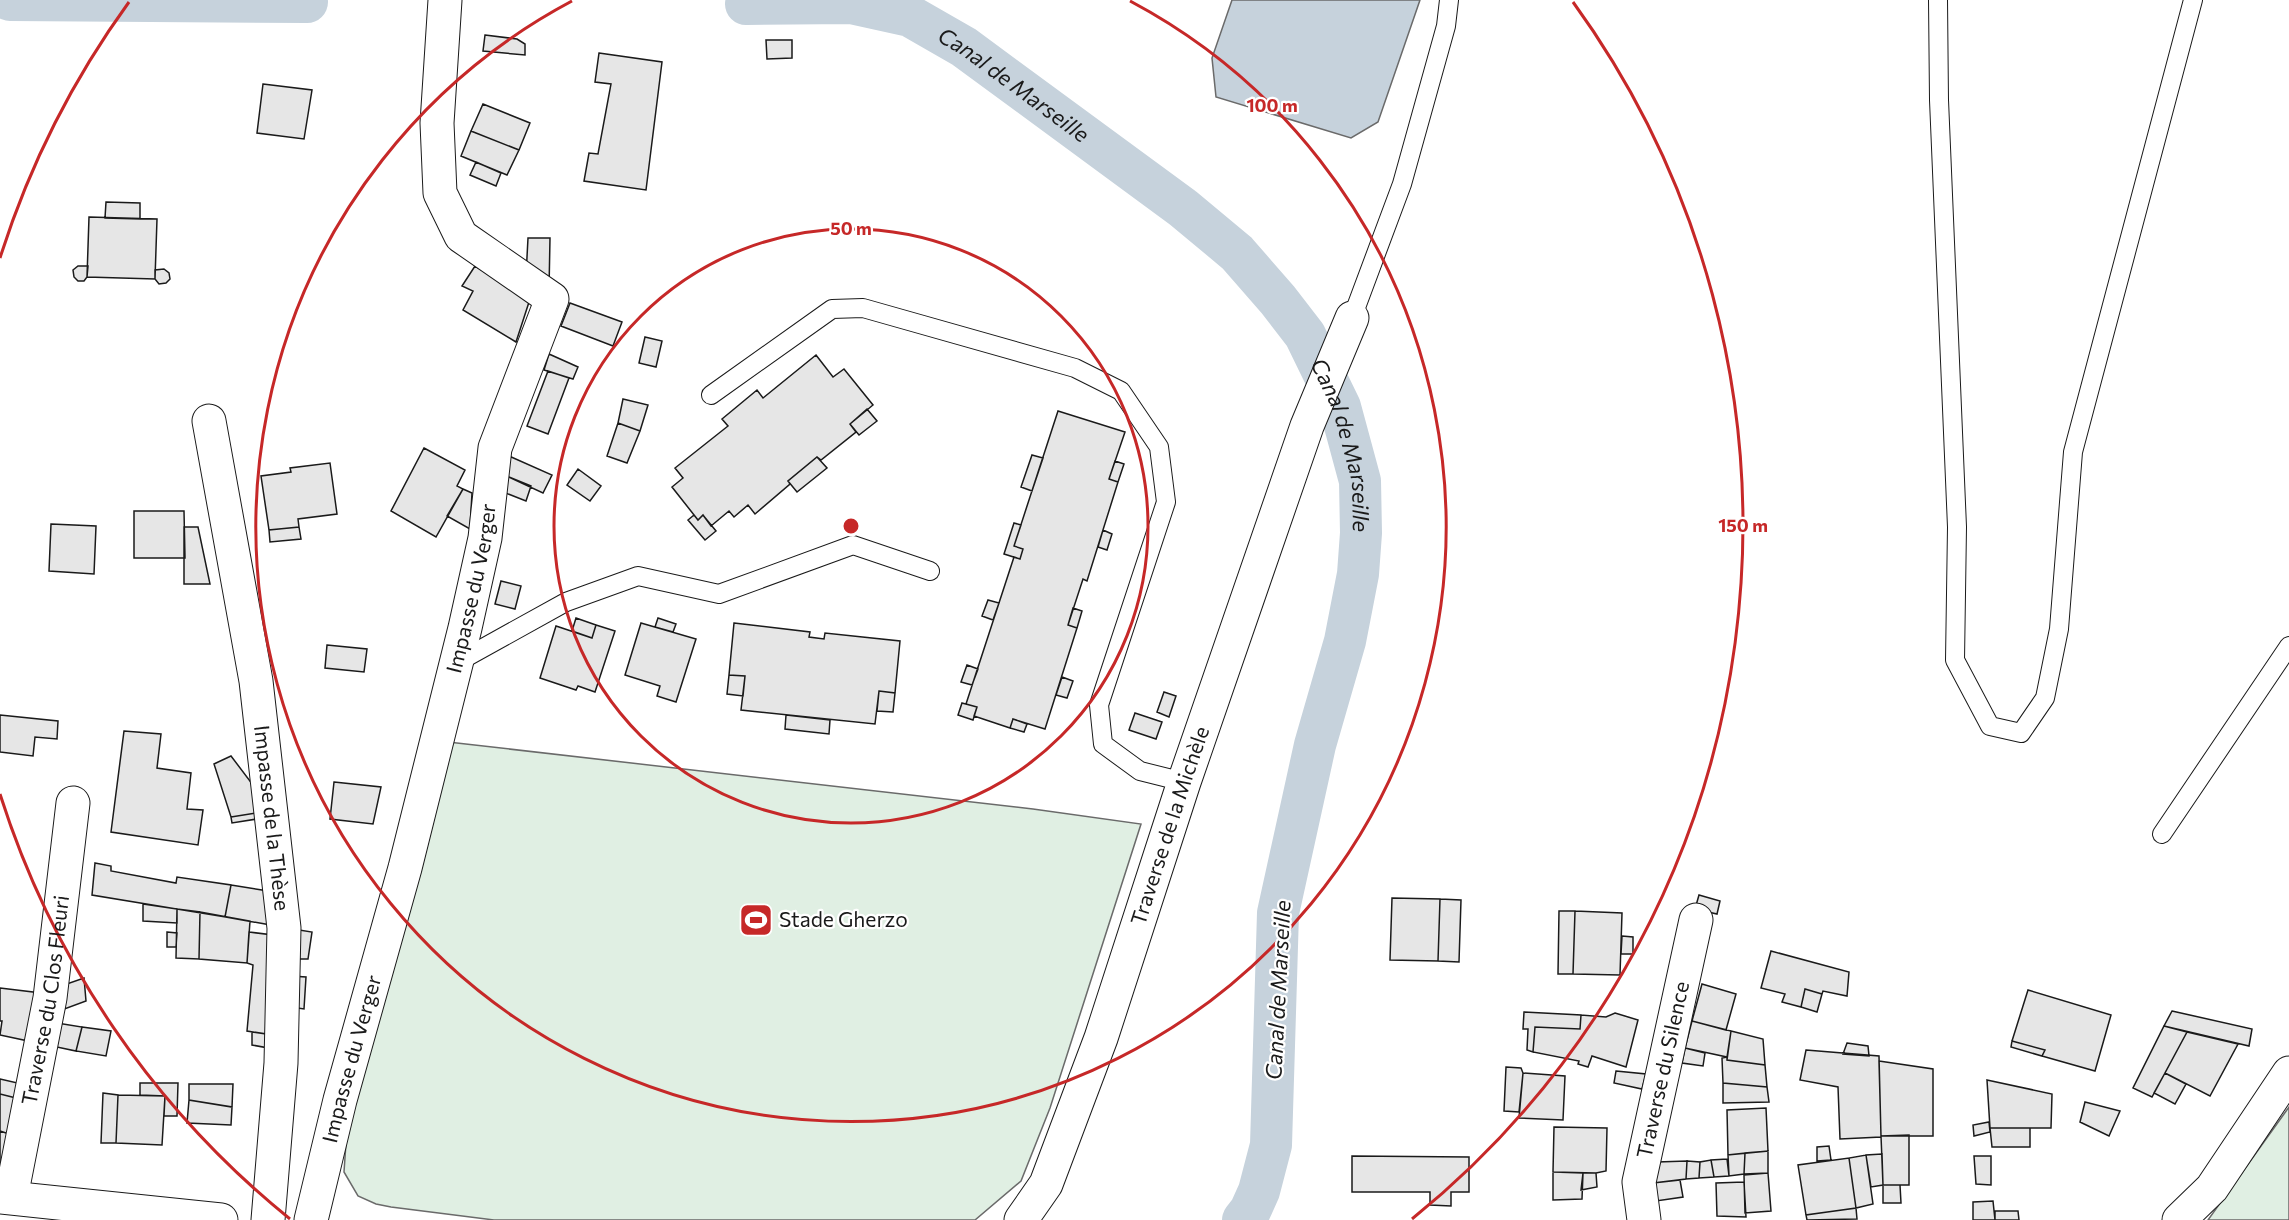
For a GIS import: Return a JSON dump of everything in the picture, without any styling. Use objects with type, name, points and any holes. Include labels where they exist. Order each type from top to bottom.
[{"type":"street","name":"Impasse du Verger","points":[[311,1220],[340,1100],[405,868],[456,663],[485,538],[495,448],[552,299],[461,236],[440,193],[437,123],[445,0]]},
{"type":"street","name":"Traverse de la Michèle","points":[[1021,1220],[1046,1184],[1101,1038],[1184,782],[1307,426],[1352,318]]},
{"type":"street","name":"Impasse de la Thèse","points":[[209,421],[256,681],[285,928],[281,1063],[268,1220]]},
{"type":"street","name":"Traverse du Clos Fleuri","points":[[5,1197],[50,998],[73,803]]},
{"type":"street","name":"Traverse du Silence","points":[[1644,1220],[1639,1182],[1696,921]]},
{"type":"street","points":[[2179,1220],[2212,1188],[2289,1073]]},
{"type":"street","points":[[5,1197],[222,1220]]},
{"type":"lane","points":[[1352,318],[1402,184],[1446,26],[1449,0]]},
{"type":"lane","points":[[1938,0],[1939,100],[1957,527],[1955,660],[1990,726],[2021,733],[2045,698],[2059,629],[2073,452],[2193,0]]},
{"type":"lane","points":[[711,395],[832,309],[863,308],[1075,368],[1121,391],[1159,447],[1166,502],[1099,705],[1103,744],[1140,771],[1184,782]]},
{"type":"lane","points":[[456,663],[566,602],[638,576],[719,594],[854,545],[930,572]]},
{"type":"lane","points":[[2162,834],[2289,646]]},
{"type":"green space","name":"Stade Gherzo","points":[[448,742],[1033,809],[1141,824],[1050,1108],[1021,1181],[975,1220],[494,1220],[391,1207],[376,1204],[358,1196],[344,1172],[346,1143]]},
{"type":"green space","points":[[2289,1107],[2289,1220],[2208,1220]]},
{"type":"shaded area","points":[[1232,0],[1420,0],[1378,122],[1351,138],[1216,97],[1212,58]]},
{"type":"building","points":[[485,35],[517,39],[525,44],[525,55],[483,51]]},
{"type":"building","points":[[766,40],[792,40],[792,58],[767,59]]},
{"type":"building","points":[[599,53],[662,62],[646,190],[584,181],[589,153],[598,154],[611,84],[595,82]]},
{"type":"building","points":[[263,84],[312,90],[304,139],[257,133]]},
{"type":"building","points":[[483,104],[530,123],[519,150],[471,131]]},
{"type":"building","points":[[471,131],[519,150],[507,175],[461,156]]},
{"type":"building","points":[[476,162],[501,173],[496,186],[470,175]]},
{"type":"building","points":[[106,202],[140,203],[140,219],[105,218]]},
{"type":"building","points":[[89,217],[157,219],[155,279],[87,277]]},
{"type":"building","points":[[528,238],[550,238],[549,290],[526,276]]},
{"type":"building","points":[[78,266],[88,266],[87,277],[84,281],[78,281],[74,277],[73,270]]},
{"type":"building","points":[[475,266],[530,299],[516,342],[463,310],[473,291],[462,286]]},
{"type":"building","points":[[164,269],[169,273],[170,279],[166,283],[159,284],[155,279],[155,270]]},
{"type":"building","points":[[570,303],[622,322],[613,346],[561,326]]},
{"type":"building","points":[[645,337],[662,341],[656,367],[639,363]]},
{"type":"building","points":[[549,354],[578,367],[573,379],[544,370]]},
{"type":"building","points":[[816,355],[833,377],[844,369],[873,405],[850,424],[856,432],[821,460],[817,457],[788,481],[790,484],[755,514],[748,505],[734,517],[729,511],[711,526],[703,515],[698,520],[672,487],[683,478],[675,468],[728,426],[722,419],[757,390],[763,398]]},
{"type":"building","points":[[548,371],[569,378],[548,434],[527,426]]},
{"type":"building","points":[[623,399],[648,405],[640,431],[618,423]]},
{"type":"building","points":[[867,409],[877,421],[859,435],[850,424]]},
{"type":"building","points":[[1058,411],[1125,432],[1109,479],[1118,482],[1087,581],[1083,579],[1068,625],[1077,628],[1045,729],[1013,719],[1010,728],[974,716],[977,707],[966,704],[1014,557],[1020,559],[1023,549],[1014,546]]},
{"type":"building","points":[[618,423],[640,431],[627,463],[607,456]]},
{"type":"building","points":[[424,448],[465,470],[457,486],[463,489],[436,537],[391,511]]},
{"type":"building","points":[[1032,455],[1043,458],[1032,491],[1021,487]]},
{"type":"building","points":[[509,456],[552,475],[543,493],[502,474]]},
{"type":"building","points":[[817,457],[827,468],[797,492],[788,481]]},
{"type":"building","points":[[1115,461],[1124,464],[1118,482],[1109,479]]},
{"type":"building","points":[[330,463],[337,514],[298,519],[299,527],[269,530],[261,476],[291,472],[290,468]]},
{"type":"building","points":[[578,469],[601,486],[590,501],[567,485]]},
{"type":"building","points":[[504,475],[531,486],[526,501],[498,490]]},
{"type":"building","points":[[463,489],[472,493],[470,529],[447,516]]},
{"type":"building","points":[[134,511],[184,511],[185,558],[134,558]]},
{"type":"building","points":[[694,515],[698,520],[703,515],[716,531],[705,540],[688,520]]},
{"type":"building","points":[[1014,523],[1021,525],[1014,546],[1023,549],[1020,559],[1004,554]]},
{"type":"building","points":[[51,524],[96,526],[94,574],[49,571]]},
{"type":"building","points":[[184,527],[198,527],[210,584],[184,584]]},
{"type":"building","points":[[299,527],[301,539],[270,542],[269,530]]},
{"type":"building","points":[[1103,530],[1112,534],[1107,550],[1098,547]]},
{"type":"building","points":[[501,581],[521,586],[515,609],[495,604]]},
{"type":"building","points":[[988,600],[999,603],[993,620],[982,616]]},
{"type":"building","points":[[1073,608],[1082,611],[1077,628],[1068,625]]},
{"type":"building","points":[[576,618],[596,625],[592,638],[572,631]]},
{"type":"building","points":[[658,618],[676,624],[673,632],[655,627]]},
{"type":"building","points":[[641,623],[696,639],[676,702],[657,696],[660,686],[625,675]]},
{"type":"building","points":[[734,623],[810,632],[809,637],[824,639],[825,633],[900,641],[895,693],[879,691],[875,724],[741,710],[745,676],[729,675]]},
{"type":"building","points":[[596,625],[615,631],[595,692],[578,686],[576,690],[540,678],[556,626],[592,638]]},
{"type":"building","points":[[327,645],[367,649],[364,672],[325,668]]},
{"type":"building","points":[[967,665],[978,669],[972,685],[961,682]]},
{"type":"building","points":[[729,675],[745,676],[743,696],[727,694]]},
{"type":"building","points":[[1062,677],[1073,681],[1067,698],[1056,695]]},
{"type":"building","points":[[879,691],[895,693],[893,712],[877,711]]},
{"type":"building","points":[[1164,692],[1176,696],[1169,717],[1157,712]]},
{"type":"building","points":[[962,703],[977,707],[973,720],[958,715]]},
{"type":"building","points":[[1135,713],[1162,722],[1156,739],[1129,730]]},
{"type":"building","points":[[0,715],[58,721],[57,739],[35,737],[33,756],[0,752]]},
{"type":"building","points":[[786,715],[830,720],[829,734],[785,729]]},
{"type":"building","points":[[1013,719],[1027,724],[1024,732],[1010,728]]},
{"type":"building","points":[[124,731],[161,734],[157,768],[191,773],[187,809],[203,810],[198,845],[111,832]]},
{"type":"building","points":[[231,756],[253,785],[263,812],[231,817],[214,764]]},
{"type":"building","points":[[334,782],[381,787],[373,824],[330,819]]},
{"type":"building","points":[[263,812],[263,818],[232,823],[231,817]]},
{"type":"building","points":[[95,863],[111,866],[111,871],[176,883],[177,877],[231,885],[225,917],[92,895]]},
{"type":"building","points":[[231,885],[268,891],[271,925],[225,917]]},
{"type":"building","points":[[1699,895],[1720,901],[1717,914],[1695,909]]},
{"type":"building","points":[[1392,898],[1440,899],[1438,961],[1390,960]]},
{"type":"building","points":[[1440,899],[1461,900],[1459,962],[1438,961]]},
{"type":"building","points":[[143,904],[177,909],[177,923],[143,921]]},
{"type":"building","points":[[177,909],[200,912],[199,959],[176,958]]},
{"type":"building","points":[[1559,911],[1575,911],[1573,974],[1558,974]]},
{"type":"building","points":[[1575,911],[1622,913],[1620,975],[1573,974]]},
{"type":"building","points":[[200,912],[250,921],[247,963],[199,959]]},
{"type":"building","points":[[293,929],[312,932],[308,959],[291,959]]},
{"type":"building","points":[[167,932],[177,933],[176,947],[167,947]]},
{"type":"building","points":[[249,932],[273,935],[273,1035],[247,1031],[253,965],[247,963]]},
{"type":"building","points":[[1622,936],[1633,937],[1633,954],[1621,954]]},
{"type":"building","points":[[1771,951],[1849,972],[1847,996],[1823,991],[1822,994],[1805,989],[1801,1007],[1782,1002],[1785,994],[1761,988]]},
{"type":"building","points":[[291,976],[306,977],[304,1009],[291,1007]]},
{"type":"building","points":[[84,978],[86,1001],[59,1011],[58,987]]},
{"type":"building","points":[[1702,984],[1736,994],[1726,1030],[1692,1021]]},
{"type":"building","points":[[0,988],[41,993],[33,1042],[0,1035],[2,1021],[0,1021]]},
{"type":"building","points":[[1805,989],[1822,994],[1817,1012],[1801,1007]]},
{"type":"building","points":[[2028,990],[2111,1015],[2095,1071],[2042,1056],[2045,1050],[2012,1041]]},
{"type":"building","points":[[2172,1011],[2252,1029],[2249,1046],[2164,1026]]},
{"type":"building","points":[[1524,1012],[1581,1015],[1580,1029],[1535,1027],[1533,1052],[1527,1050],[1528,1029],[1523,1029]]},
{"type":"building","points":[[1615,1013],[1638,1020],[1626,1067],[1592,1056],[1588,1067],[1578,1064],[1579,1061],[1533,1052],[1535,1027],[1580,1029],[1581,1015],[1606,1017]]},
{"type":"building","points":[[1692,1021],[1731,1031],[1727,1057],[1685,1048]]},
{"type":"building","points":[[57,1023],[82,1027],[76,1051],[52,1046]]},
{"type":"building","points":[[2164,1026],[2187,1032],[2152,1097],[2133,1088]]},
{"type":"building","points":[[82,1027],[111,1031],[106,1056],[76,1051]]},
{"type":"building","points":[[1731,1031],[1763,1039],[1765,1065],[1727,1060]]},
{"type":"building","points":[[252,1032],[273,1035],[274,1049],[252,1045]]},
{"type":"building","points":[[2187,1032],[2238,1044],[2210,1096],[2165,1073]]},
{"type":"building","points":[[2012,1041],[2045,1050],[2042,1056],[2011,1047]]},
{"type":"building","points":[[1847,1043],[1868,1046],[1869,1056],[1843,1054]]},
{"type":"building","points":[[1685,1048],[1705,1053],[1703,1066],[1682,1063]]},
{"type":"building","points":[[1806,1050],[1879,1056],[1881,1137],[1840,1139],[1838,1087],[1800,1080]]},
{"type":"building","points":[[1727,1057],[1727,1060],[1765,1065],[1767,1087],[1723,1083],[1722,1058]]},
{"type":"building","points":[[1879,1061],[1933,1069],[1933,1136],[1881,1136]]},
{"type":"building","points":[[1506,1067],[1521,1068],[1523,1073],[1519,1112],[1504,1111]]},
{"type":"building","points":[[1616,1071],[1646,1074],[1642,1089],[1614,1083]]},
{"type":"building","points":[[1523,1073],[1565,1076],[1563,1120],[1519,1118]]},
{"type":"building","points":[[2165,1073],[2186,1084],[2175,1104],[2154,1093]]},
{"type":"building","points":[[0,1079],[22,1084],[20,1099],[0,1094]]},
{"type":"building","points":[[1987,1080],[2052,1094],[2051,1128],[1990,1128]]},
{"type":"building","points":[[140,1083],[178,1083],[177,1116],[164,1116],[165,1096],[140,1095]]},
{"type":"building","points":[[1723,1083],[1767,1087],[1769,1102],[1723,1103]]},
{"type":"building","points":[[189,1084],[233,1084],[232,1107],[189,1100]]},
{"type":"building","points":[[103,1093],[118,1095],[116,1143],[101,1143]]},
{"type":"building","points":[[0,1094],[20,1099],[12,1135],[0,1131]]},
{"type":"building","points":[[118,1095],[165,1096],[162,1145],[116,1143]]},
{"type":"building","points":[[189,1100],[232,1107],[231,1125],[187,1123]]},
{"type":"building","points":[[2085,1102],[2120,1111],[2109,1136],[2080,1122]]},
{"type":"building","points":[[1766,1108],[1768,1151],[1728,1155],[1727,1110]]},
{"type":"building","points":[[1989,1122],[1990,1132],[1974,1136],[1973,1125]]},
{"type":"building","points":[[1554,1127],[1607,1128],[1606,1171],[1596,1173],[1553,1172]]},
{"type":"building","points":[[1990,1128],[2030,1128],[2030,1147],[1992,1147]]},
{"type":"building","points":[[0,1131],[12,1135],[0,1173]]},
{"type":"building","points":[[1909,1135],[1909,1185],[1883,1185],[1881,1136]]},
{"type":"building","points":[[1829,1146],[1831,1160],[1817,1161],[1817,1147]]},
{"type":"building","points":[[1768,1151],[1768,1173],[1744,1174],[1745,1153]]},
{"type":"building","points":[[1745,1153],[1744,1174],[1729,1176],[1728,1155]]},
{"type":"building","points":[[1882,1154],[1883,1185],[1871,1187],[1866,1155]]},
{"type":"building","points":[[1866,1155],[1873,1204],[1856,1208],[1849,1158]]},
{"type":"building","points":[[1352,1156],[1469,1157],[1469,1192],[1451,1192],[1451,1206],[1430,1205],[1430,1192],[1352,1192]]},
{"type":"building","points":[[1974,1156],[1991,1156],[1991,1185],[1976,1184]]},
{"type":"building","points":[[1849,1158],[1856,1208],[1806,1215],[1798,1165]]},
{"type":"building","points":[[1727,1159],[1729,1176],[1714,1177],[1711,1160]]},
{"type":"building","points":[[1711,1160],[1714,1177],[1699,1178],[1700,1162]]},
{"type":"building","points":[[1687,1161],[1700,1162],[1699,1178],[1686,1179]]},
{"type":"building","points":[[1687,1161],[1686,1179],[1653,1183],[1657,1162]]},
{"type":"building","points":[[1553,1172],[1583,1173],[1582,1199],[1553,1200]]},
{"type":"building","points":[[1583,1173],[1596,1173],[1597,1187],[1581,1190]]},
{"type":"building","points":[[1768,1173],[1771,1211],[1745,1213],[1744,1175]]},
{"type":"building","points":[[1680,1180],[1683,1197],[1656,1201],[1653,1183]]},
{"type":"building","points":[[1744,1182],[1746,1217],[1717,1216],[1716,1183]]},
{"type":"building","points":[[1883,1185],[1900,1185],[1901,1203],[1883,1203]]},
{"type":"building","points":[[1993,1201],[1995,1220],[1973,1220],[1973,1202]]},
{"type":"building","points":[[1856,1208],[1857,1219],[1807,1220],[1806,1215]]},
{"type":"building","points":[[1995,1211],[2018,1211],[2019,1220],[1995,1220]]},
{"type":"waterway","name":"Canal de Marseille","points":[[10,0],[307,2]]},
{"type":"waterway","name":"Canal de Marseille","points":[[746,4],[851,3],[910,16],[964,47],[1183,208],[1237,253],[1305,335],[1340,407],[1360,481],[1361,533],[1358,574],[1345,641],[1315,745],[1278,913],[1271,1145],[1259,1191],[1243,1220]]},
{"type":"place","name":"Stade Gherzo","points":[[756,920]]}]
